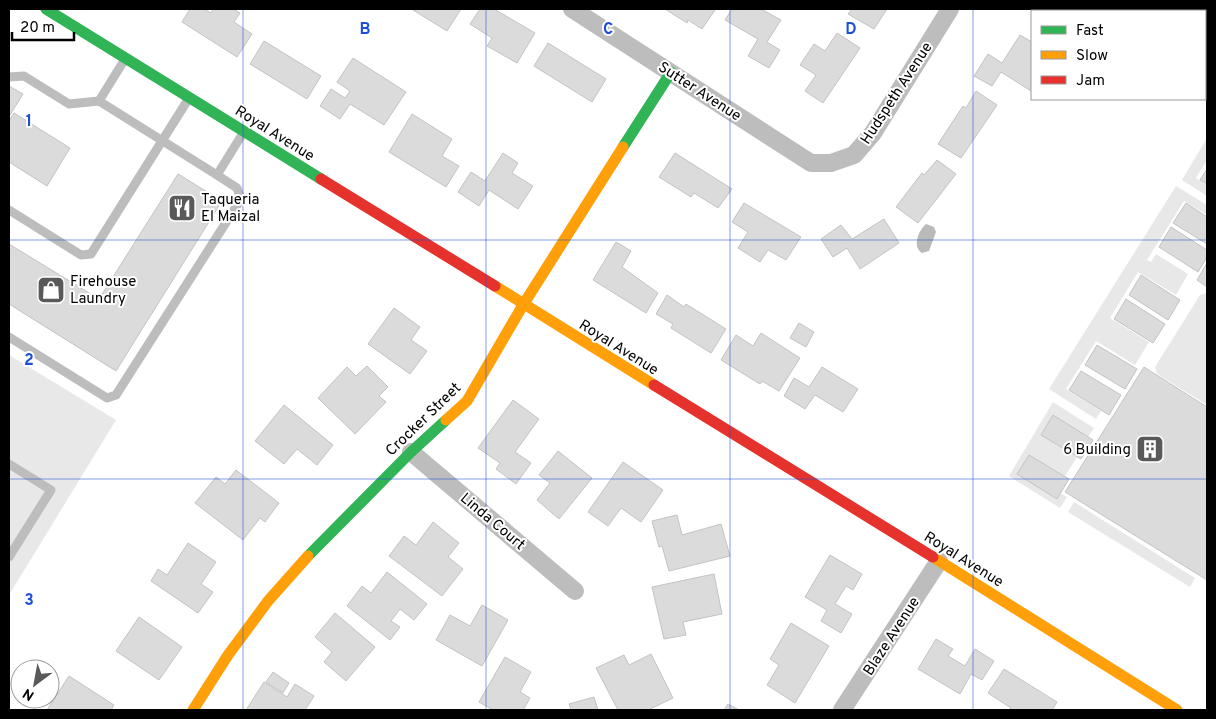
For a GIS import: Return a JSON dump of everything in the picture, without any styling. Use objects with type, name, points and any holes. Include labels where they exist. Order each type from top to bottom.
[{"type":"main road","name":"Royal Avenue","points":[[46,9],[1177,710]]},
{"type":"main road","name":"Crocker Street","points":[[193,710],[228,655],[268,601],[312,552],[411,452],[467,401],[523,305],[670,72]]},
{"type":"street","name":"Sutter Avenue","points":[[572,9],[811,164],[831,163]]},
{"type":"street","name":"Hudspeth Avenue","points":[[831,163],[854,155],[873,133],[950,9]]},
{"type":"street","name":"Linda Court","points":[[411,452],[575,591]]},
{"type":"street","name":"Blaze Avenue","points":[[842,710],[939,561]]},
{"type":"lane","points":[[99,101],[125,58]]},
{"type":"lane","points":[[9,77],[24,76],[69,104],[99,101],[236,188],[241,200],[116,395],[107,398],[9,337]]},
{"type":"lane","points":[[9,210],[82,255],[92,254],[189,98]]},
{"type":"lane","points":[[217,175],[244,131]]},
{"type":"lane","points":[[9,464],[51,490],[9,557]]},
{"type":"shaded area","points":[[1207,138],[1207,160],[1196,178],[1207,185],[1207,196],[1182,180]]},
{"type":"shaded area","points":[[1176,186],[1207,205],[1207,215],[1184,201],[1147,260],[1151,262],[1156,254],[1188,274],[1176,295],[1138,272],[1110,318],[1149,342],[1135,365],[1096,341],[1066,389],[1101,411],[1096,419],[1049,389]]},
{"type":"shaded area","points":[[926,224],[934,227],[936,232],[929,251],[922,253],[917,247],[917,239]]},
{"type":"shaded area","points":[[1207,293],[1207,405],[1157,374],[1155,367],[1200,295]]},
{"type":"shaded area","points":[[9,355],[116,420],[9,595]]},
{"type":"shaded area","points":[[1053,402],[1094,428],[1088,437],[1053,416],[1041,435],[1077,457],[1065,476],[1029,455],[1017,474],[1056,498],[1060,493],[1067,497],[1060,508],[1009,476]]},
{"type":"shaded area","points":[[1074,502],[1195,578],[1190,587],[1068,512]]},
{"type":"building","points":[[190,9],[204,9],[211,13],[213,9],[233,9],[240,13],[234,22],[252,34],[237,57],[182,22]]},
{"type":"building","points":[[414,9],[461,9],[447,31]]},
{"type":"building","points":[[480,9],[494,9],[535,33],[517,63],[487,46],[492,38],[470,24]]},
{"type":"building","points":[[665,9],[715,10],[702,29],[688,20],[687,23]]},
{"type":"building","points":[[732,9],[761,9],[781,20],[767,42],[780,50],[769,68],[748,56],[758,39],[725,20]]},
{"type":"building","points":[[852,9],[887,9],[874,29],[848,14]]},
{"type":"building","points":[[837,33],[860,48],[823,103],[805,91],[816,75],[800,65],[814,44],[825,51]]},
{"type":"building","points":[[1020,35],[1031,41],[1031,91],[1001,72],[992,86],[974,76],[988,54],[1002,63]]},
{"type":"building","points":[[264,41],[321,76],[307,99],[250,64]]},
{"type":"building","points":[[548,43],[606,79],[592,102],[534,66]]},
{"type":"building","points":[[353,58],[406,92],[384,125],[350,104],[340,119],[320,106],[331,89],[345,98],[350,91],[337,82]]},
{"type":"building","points":[[9,86],[23,94],[10,115],[9,114]]},
{"type":"building","points":[[976,91],[997,105],[961,158],[938,144],[963,106],[966,108]]},
{"type":"building","points":[[14,113],[70,148],[47,186],[9,162],[9,121]]},
{"type":"building","points":[[412,114],[452,139],[442,156],[459,166],[446,187],[389,152]]},
{"type":"building","points":[[503,153],[518,163],[512,173],[533,186],[518,209],[489,190],[479,206],[458,192],[471,172],[485,181]]},
{"type":"building","points":[[675,153],[732,189],[718,208],[694,193],[691,197],[659,177]]},
{"type":"building","points":[[937,160],[956,174],[918,223],[896,207],[922,173],[924,175]]},
{"type":"building","points":[[1207,169],[1207,184],[1200,180]]},
{"type":"building","points":[[178,174],[222,201],[116,371],[9,304],[9,244],[99,299]]},
{"type":"building","points":[[744,203],[801,237],[786,260],[768,250],[760,262],[738,248],[748,232],[732,222]]},
{"type":"building","points":[[1186,203],[1207,217],[1207,244],[1173,223]]},
{"type":"building","points":[[884,219],[899,243],[860,269],[847,248],[833,257],[821,239],[841,225],[852,239]]},
{"type":"building","points":[[1171,227],[1207,250],[1207,257],[1198,272],[1159,247]]},
{"type":"building","points":[[616,242],[631,251],[622,267],[658,293],[646,313],[593,280]]},
{"type":"building","points":[[1207,263],[1207,287],[1197,280]]},
{"type":"building","points":[[1141,275],[1180,300],[1168,320],[1129,295]]},
{"type":"building","points":[[667,295],[684,307],[686,304],[726,329],[711,353],[671,328],[673,324],[656,314]]},
{"type":"building","points":[[1126,299],[1165,324],[1153,343],[1114,319]]},
{"type":"building","points":[[394,308],[420,327],[411,340],[427,351],[410,374],[368,344]]},
{"type":"building","points":[[799,323],[814,332],[806,347],[790,338]]},
{"type":"building","points":[[761,333],[800,358],[779,391],[762,381],[760,384],[721,360],[736,335],[753,346]]},
{"type":"building","points":[[1097,345],[1137,369],[1125,389],[1085,365]]},
{"type":"building","points":[[367,366],[388,387],[379,396],[386,402],[355,434],[318,398],[347,367],[356,376]]},
{"type":"building","points":[[822,367],[858,389],[843,412],[815,395],[805,409],[784,396],[794,378],[809,387]]},
{"type":"building","name":"6 Building","points":[[1144,367],[1207,407],[1207,580],[1065,492]]},
{"type":"building","points":[[1081,371],[1121,395],[1109,415],[1069,390]]},
{"type":"building","points":[[513,400],[539,419],[515,452],[531,463],[516,484],[496,469],[500,463],[478,448]]},
{"type":"building","points":[[284,405],[333,445],[317,465],[297,449],[284,464],[255,441]]},
{"type":"building","points":[[1053,415],[1093,440],[1081,459],[1041,435]]},
{"type":"building","points":[[558,451],[592,478],[559,519],[537,500],[550,483],[539,475]]},
{"type":"building","points":[[1029,455],[1069,479],[1057,499],[1017,474]]},
{"type":"building","points":[[623,462],[663,490],[641,522],[621,508],[608,526],[588,512]]},
{"type":"building","points":[[236,470],[279,503],[265,522],[260,518],[243,540],[195,503],[216,477],[225,484]]},
{"type":"building","points":[[677,515],[682,535],[721,524],[730,556],[669,571],[662,546],[659,547],[652,521]]},
{"type":"building","points":[[433,522],[459,543],[448,557],[463,569],[442,596],[389,556],[404,536],[416,545]]},
{"type":"building","points":[[188,543],[216,562],[201,584],[213,592],[198,613],[151,581],[158,569],[167,575]]},
{"type":"building","points":[[830,555],[862,574],[853,590],[846,586],[835,604],[852,614],[841,633],[821,621],[827,610],[805,597]]},
{"type":"building","points":[[387,572],[427,604],[414,620],[400,609],[391,621],[400,627],[390,640],[347,606],[362,586],[371,593]]},
{"type":"building","points":[[714,574],[722,614],[683,622],[686,635],[664,639],[652,587]]},
{"type":"building","points":[[482,605],[508,620],[482,666],[436,640],[450,615],[470,626]]},
{"type":"building","points":[[335,613],[375,647],[346,681],[324,662],[332,652],[315,637]]},
{"type":"building","points":[[139,617],[182,647],[159,680],[116,651]]},
{"type":"building","points":[[791,623],[829,646],[795,703],[767,685],[779,665],[770,659]]},
{"type":"building","points":[[936,639],[953,649],[948,656],[965,666],[975,649],[994,661],[982,680],[971,674],[960,694],[918,669]]},
{"type":"building","points":[[651,654],[673,698],[648,710],[618,710],[596,668],[624,655],[629,665]]},
{"type":"building","points":[[505,657],[531,672],[520,692],[530,698],[523,710],[493,710],[479,702]]},
{"type":"building","points":[[1004,669],[1057,702],[1052,710],[1009,710],[1011,708],[988,693]]},
{"type":"building","points":[[273,672],[289,683],[283,693],[266,682]]},
{"type":"building","points":[[69,676],[114,705],[111,710],[47,710],[60,709],[60,690]]},
{"type":"building","points":[[264,682],[287,697],[295,684],[314,696],[305,710],[246,710]]},
{"type":"building","points":[[594,697],[598,710],[571,710],[569,704]]},
{"type":"building","points":[[728,704],[739,710],[724,710]]},
{"type":"traffic: fast","points":[[46,9],[321,179]]},
{"type":"traffic: fast","points":[[623,147],[671,72]]},
{"type":"traffic: fast","points":[[308,556],[411,452],[446,420]]},
{"type":"traffic: slow","points":[[446,420],[467,401],[523,305],[623,147]]},
{"type":"traffic: slow","points":[[495,286],[654,385]]},
{"type":"traffic: slow","points":[[193,710],[228,655],[268,601],[308,556]]},
{"type":"traffic: slow","points":[[933,557],[1177,710]]},
{"type":"traffic: jam","points":[[321,179],[495,286]]},
{"type":"traffic: jam","points":[[654,385],[933,557]]},
{"type":"place","name":"Taqueria El Maizal","points":[[182,208]]},
{"type":"place","name":"Firehouse Laundry","points":[[51,290]]},
{"type":"place","name":"6 Building","points":[[1150,449]]}]
